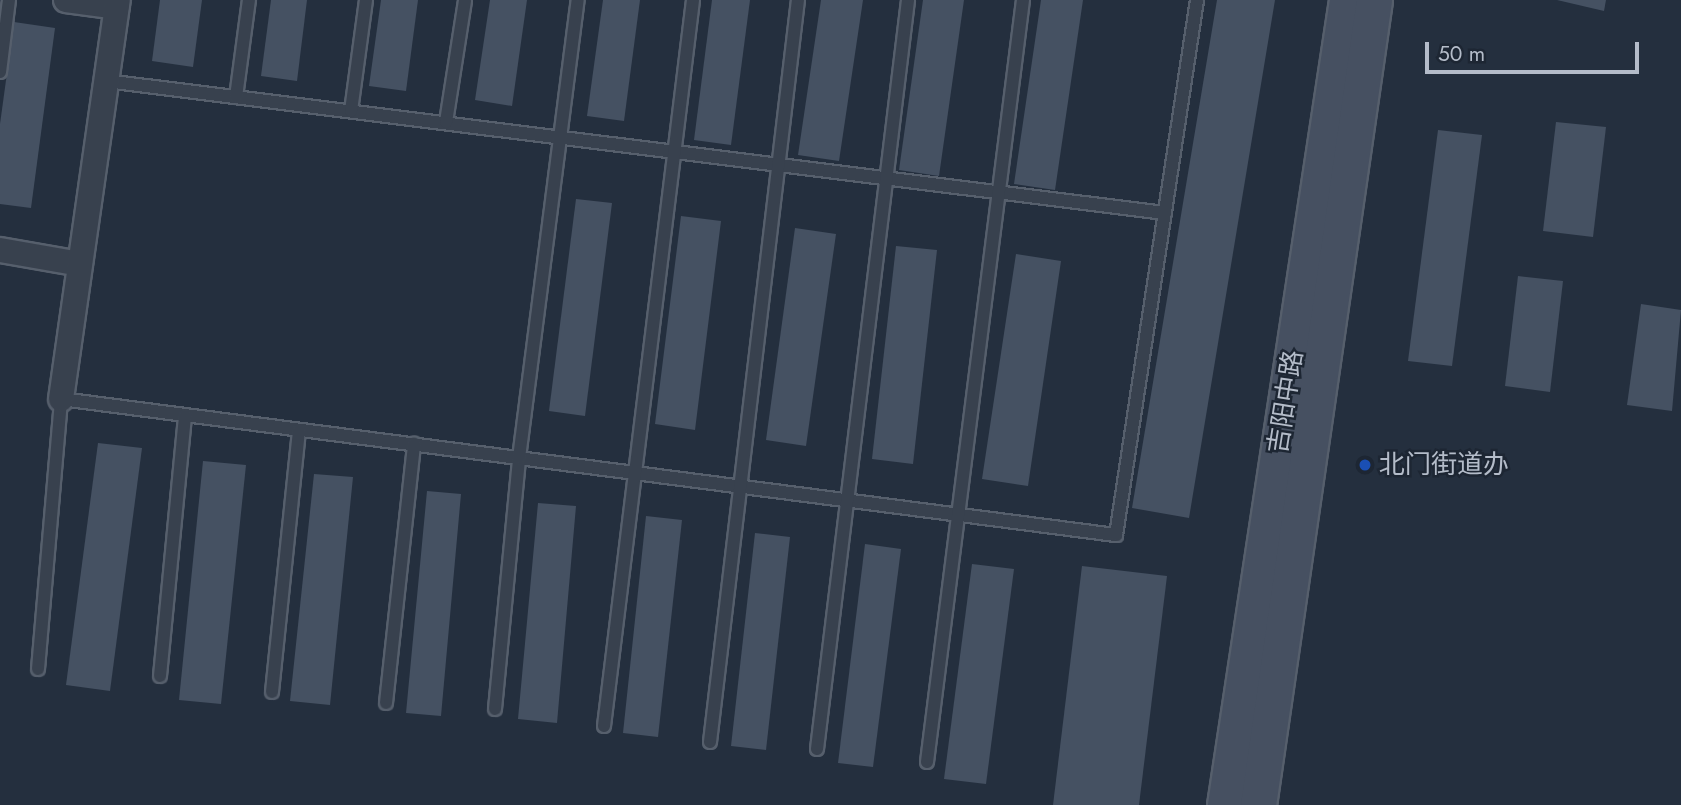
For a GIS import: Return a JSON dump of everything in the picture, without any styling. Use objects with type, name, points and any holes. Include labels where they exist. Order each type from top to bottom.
[{"type":"main road","name":"吉阳中路","points":[[1226,805],[1347,0]]},
{"type":"main road","name":"吉阳中路","points":[[1258,805],[1374,0]]},
{"type":"street","points":[[61,399],[117,3],[66,0]]},
{"type":"street","points":[[0,250],[80,264]]},
{"type":"lane","points":[[0,72],[9,0]]},
{"type":"lane","points":[[236,97],[249,0]]},
{"type":"lane","points":[[351,111],[366,0]]},
{"type":"lane","points":[[446,122],[465,0]]},
{"type":"lane","points":[[495,709],[519,458],[578,0]]},
{"type":"lane","points":[[604,726],[631,472],[693,0]]},
{"type":"lane","points":[[710,742],[737,486],[798,0]]},
{"type":"lane","points":[[817,750],[844,500],[908,0]]},
{"type":"lane","points":[[927,762],[954,514],[1023,0]]},
{"type":"lane","points":[[38,669],[61,399],[1116,535],[1197,0]]},
{"type":"lane","points":[[106,80],[1164,213]]},
{"type":"lane","points":[[160,676],[185,415]]},
{"type":"lane","points":[[272,692],[299,430]]},
{"type":"lane","points":[[386,703],[414,444]]},
{"type":"building","points":[[160,0],[202,0],[193,67],[152,61]]},
{"type":"building","points":[[271,0],[307,0],[297,81],[261,76]]},
{"type":"building","points":[[381,0],[418,0],[406,91],[369,86]]},
{"type":"building","points":[[490,0],[527,0],[512,106],[475,100]]},
{"type":"building","points":[[603,0],[640,0],[624,121],[587,116]]},
{"type":"building","points":[[712,0],[750,0],[731,145],[694,140]]},
{"type":"building","points":[[821,0],[863,0],[839,161],[798,155]]},
{"type":"building","points":[[923,0],[964,0],[939,176],[899,170]]},
{"type":"building","points":[[1041,0],[1083,0],[1055,190],[1014,184]]},
{"type":"building","points":[[1217,0],[1275,0],[1189,518],[1132,508]]},
{"type":"building","points":[[1557,0],[1606,0],[1604,11]]},
{"type":"building","points":[[14,22],[55,28],[31,208],[0,204],[0,124]]},
{"type":"building","points":[[1556,122],[1606,127],[1593,237],[1543,231]]},
{"type":"building","points":[[1438,130],[1482,135],[1452,366],[1408,361]]},
{"type":"building","points":[[576,199],[612,203],[585,416],[549,411]]},
{"type":"building","points":[[681,216],[721,221],[695,430],[655,424]]},
{"type":"building","points":[[795,228],[836,234],[806,446],[766,440]]},
{"type":"building","points":[[896,246],[937,250],[913,464],[872,459]]},
{"type":"building","points":[[1016,254],[1061,261],[1028,486],[982,479]]},
{"type":"building","points":[[1518,276],[1563,281],[1550,392],[1505,386]]},
{"type":"building","points":[[1641,304],[1681,310],[1672,411],[1627,405]]},
{"type":"building","points":[[98,443],[142,448],[110,691],[66,685]]},
{"type":"building","points":[[203,461],[246,465],[221,704],[179,700]]},
{"type":"building","points":[[314,474],[353,477],[330,705],[290,701]]},
{"type":"building","points":[[427,491],[461,494],[441,716],[406,713]]},
{"type":"building","points":[[538,503],[576,506],[557,723],[518,719]]},
{"type":"building","points":[[646,516],[682,520],[658,737],[623,733]]},
{"type":"building","points":[[755,533],[790,537],[766,750],[731,746]]},
{"type":"building","points":[[865,544],[901,549],[873,767],[838,763]]},
{"type":"building","points":[[972,564],[1014,569],[986,784],[944,779]]},
{"type":"building","points":[[1082,566],[1167,576],[1139,805],[1053,805]]},
{"type":"place","name":"北门街道办","points":[[1365,465]]}]
